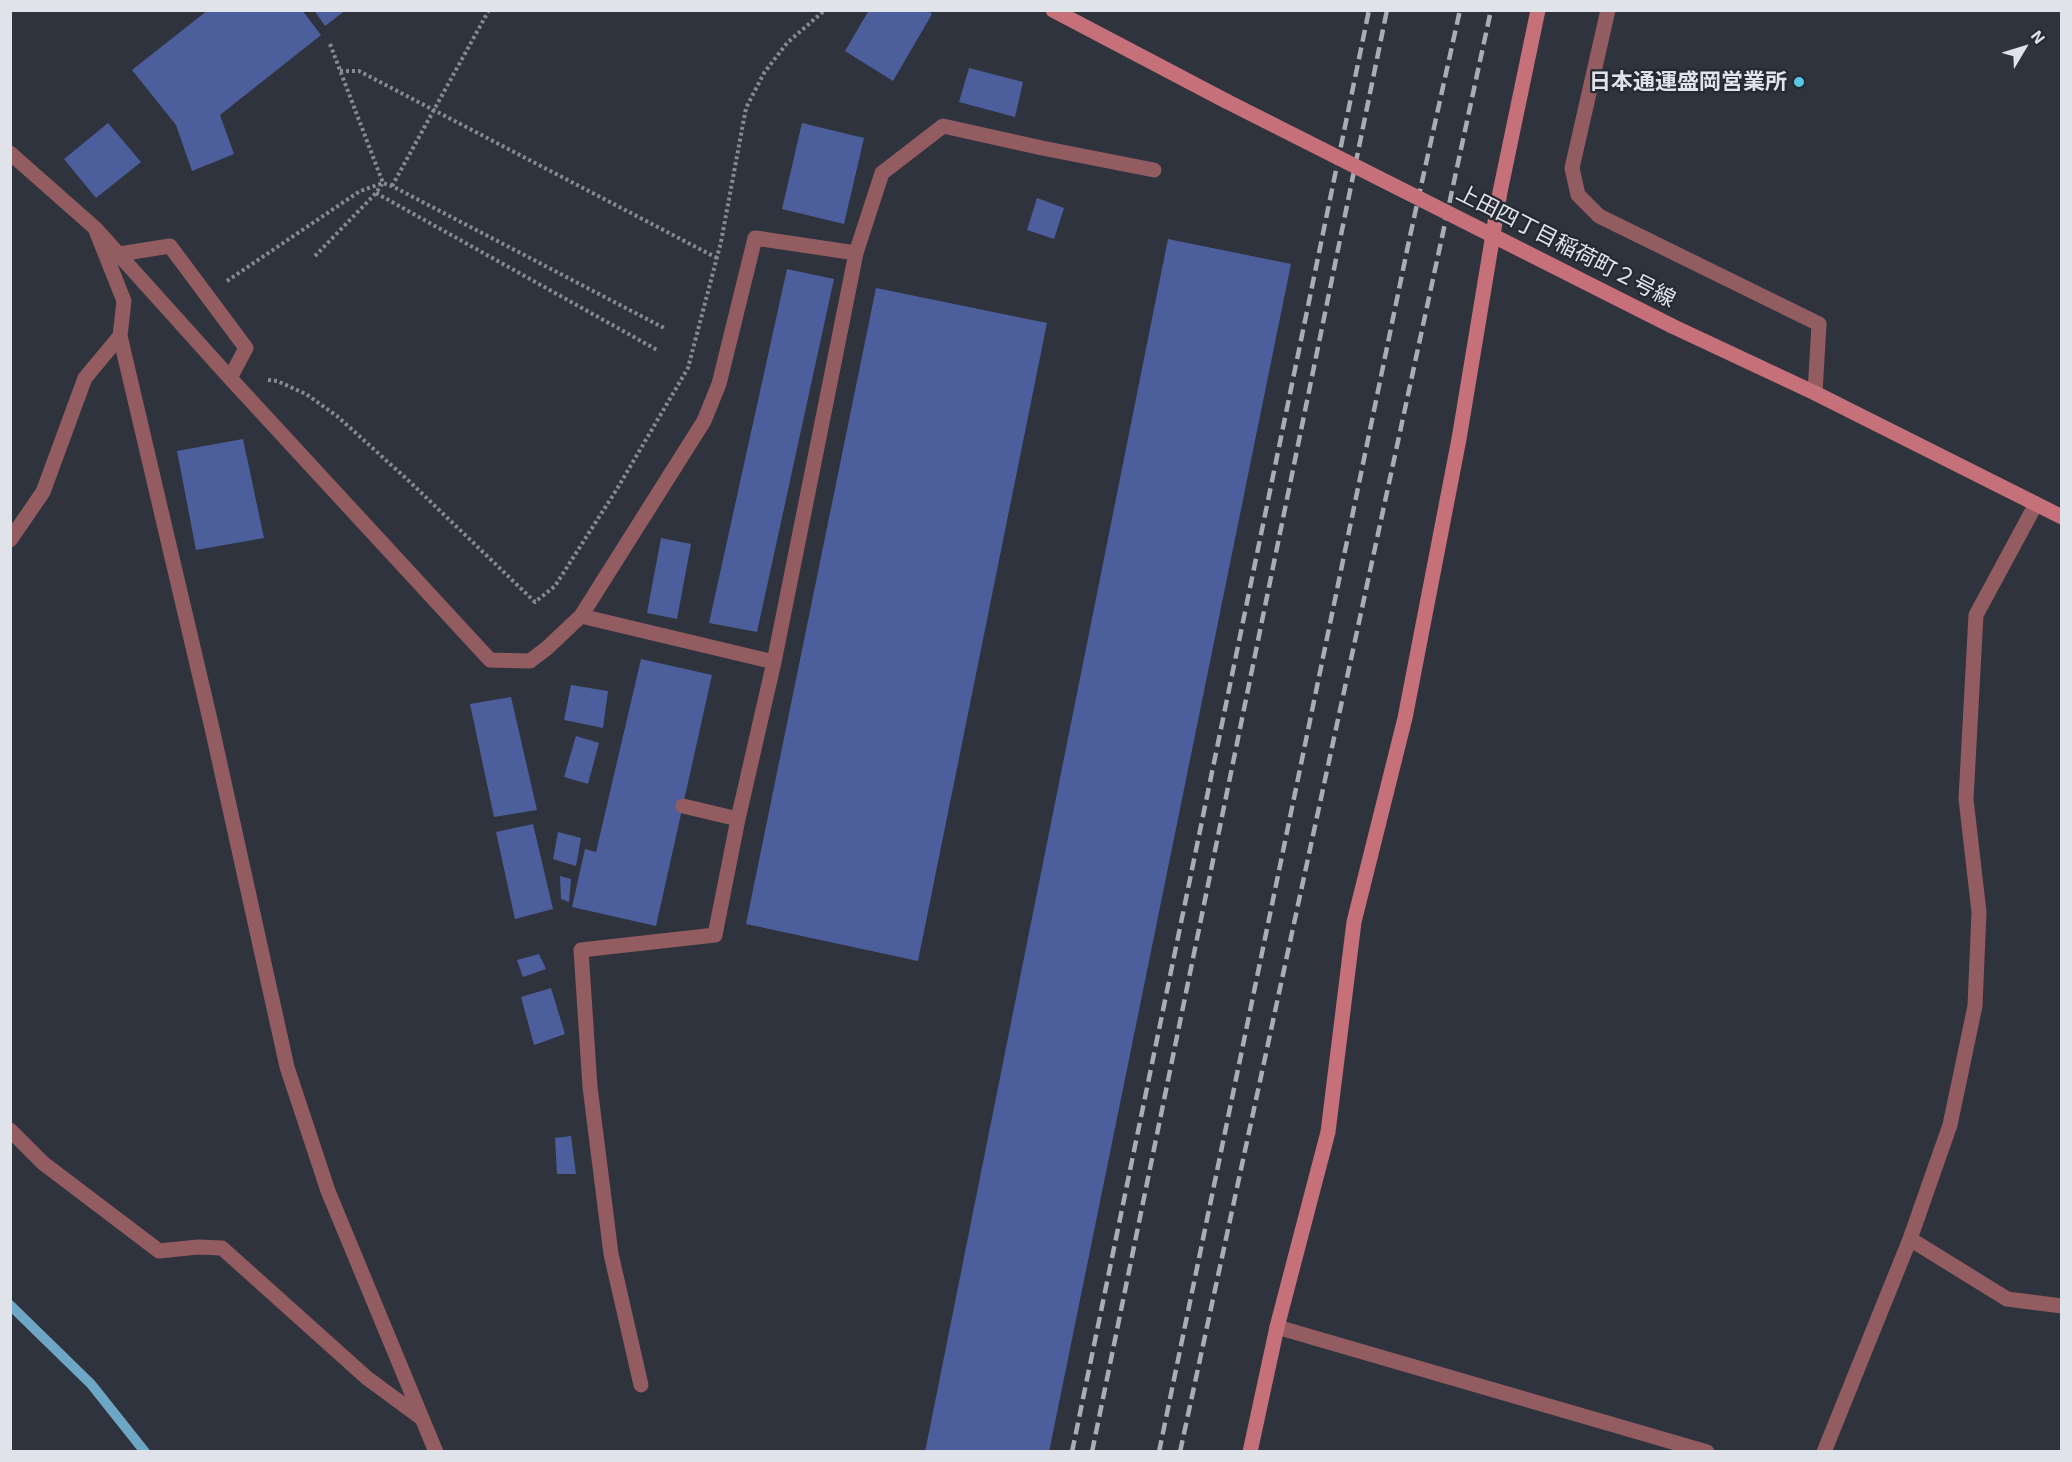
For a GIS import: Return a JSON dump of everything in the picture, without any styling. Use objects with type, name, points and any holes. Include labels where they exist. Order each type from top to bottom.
[{"type":"street","name":"上田四丁目稲荷町２号線","points":[[1053,10],[1226,101],[1672,326],[1815,393],[2061,517]]},
{"type":"street","points":[[1250,1452],[1277,1326],[1328,1132],[1354,922],[1405,718],[1459,439],[1500,192],[1538,10]]},
{"type":"street","points":[[1608,10],[1572,168],[1578,195],[1599,216],[1819,324],[1815,393]]},
{"type":"street","points":[[641,1385],[611,1254],[590,1087],[581,950],[715,935],[738,819],[774,662],[856,253],[882,172],[944,126],[1154,170]]},
{"type":"street","points":[[10,153],[95,228],[490,660],[530,661],[548,648],[580,616],[704,421],[719,384],[755,238],[856,253]]},
{"type":"street","points":[[95,228],[124,301],[120,336],[212,728],[287,1067],[328,1191],[436,1452]]},
{"type":"street","points":[[119,254],[170,246],[246,348],[231,376]]},
{"type":"street","points":[[10,540],[43,492],[85,378],[120,336]]},
{"type":"street","points":[[1824,1452],[1910,1239],[1950,1125],[1975,1006],[1979,912],[1966,799],[1976,615],[2036,504]]},
{"type":"street","points":[[580,616],[774,662]]},
{"type":"street","points":[[683,806],[738,819]]},
{"type":"street","points":[[10,1130],[43,1162],[159,1251],[198,1247],[222,1248],[367,1378],[422,1418]]},
{"type":"street","points":[[1910,1239],[2007,1299],[2061,1306]]},
{"type":"street","points":[[1277,1326],[1707,1452]]},
{"type":"path","points":[[392,186],[489,10]]},
{"type":"path","points":[[231,376],[277,381],[306,394],[337,416],[409,481],[535,602],[555,585],[617,489],[688,369],[717,258],[746,108],[764,73],[787,43],[825,10]]},
{"type":"path","points":[[330,44],[383,183]]},
{"type":"path","points":[[340,71],[359,71],[717,258]]},
{"type":"path","points":[[315,256],[383,183]]},
{"type":"path","points":[[207,296],[360,191],[383,183],[666,329]]},
{"type":"path","points":[[376,193],[659,351]]},
{"type":"building","points":[[208,10],[302,10],[321,35],[220,115],[234,154],[192,171],[176,125],[132,70]]},
{"type":"building","points":[[314,10],[346,10],[325,26]]},
{"type":"building","points":[[869,10],[927,10],[932,14],[893,81],[845,51]]},
{"type":"building","points":[[969,68],[1023,82],[1015,117],[959,102]]},
{"type":"building","points":[[108,123],[141,162],[96,198],[64,159]]},
{"type":"building","points":[[802,123],[864,138],[844,224],[782,209]]},
{"type":"building","points":[[1037,198],[1064,208],[1054,239],[1027,230]]},
{"type":"building","points":[[1168,239],[1291,264],[1049,1452],[925,1452]]},
{"type":"building","points":[[787,269],[834,279],[757,632],[709,623]]},
{"type":"building","points":[[876,288],[1047,323],[918,961],[746,924]]},
{"type":"building","points":[[243,439],[264,538],[196,550],[177,451]]},
{"type":"building","points":[[661,538],[691,544],[677,619],[647,613]]},
{"type":"building","points":[[641,659],[712,675],[656,926],[572,907],[585,849],[596,852]]},
{"type":"building","points":[[571,685],[608,691],[603,728],[564,720]]},
{"type":"building","points":[[511,697],[537,810],[494,817],[470,704]]},
{"type":"building","points":[[576,736],[599,743],[588,784],[564,777]]},
{"type":"building","points":[[533,824],[553,909],[515,919],[496,832]]},
{"type":"building","points":[[558,832],[581,838],[576,866],[553,859]]},
{"type":"building","points":[[560,876],[571,879],[569,902],[561,899]]},
{"type":"building","points":[[539,954],[546,969],[523,977],[517,960]]},
{"type":"building","points":[[551,988],[565,1034],[534,1045],[521,997]]},
{"type":"building","points":[[571,1136],[576,1174],[557,1174],[555,1138]]},
{"type":"waterway","points":[[10,1305],[91,1384],[145,1452]]},
{"type":"railway","points":[[1072,1452],[1369,10]]},
{"type":"railway","points":[[1092,1452],[1387,10]]},
{"type":"railway","points":[[1159,1452],[1410,236],[1460,10]]},
{"type":"railway","points":[[1180,1452],[1491,10]]},
{"type":"place","name":"日本通運盛岡営業所","points":[[1799,82]]}]
